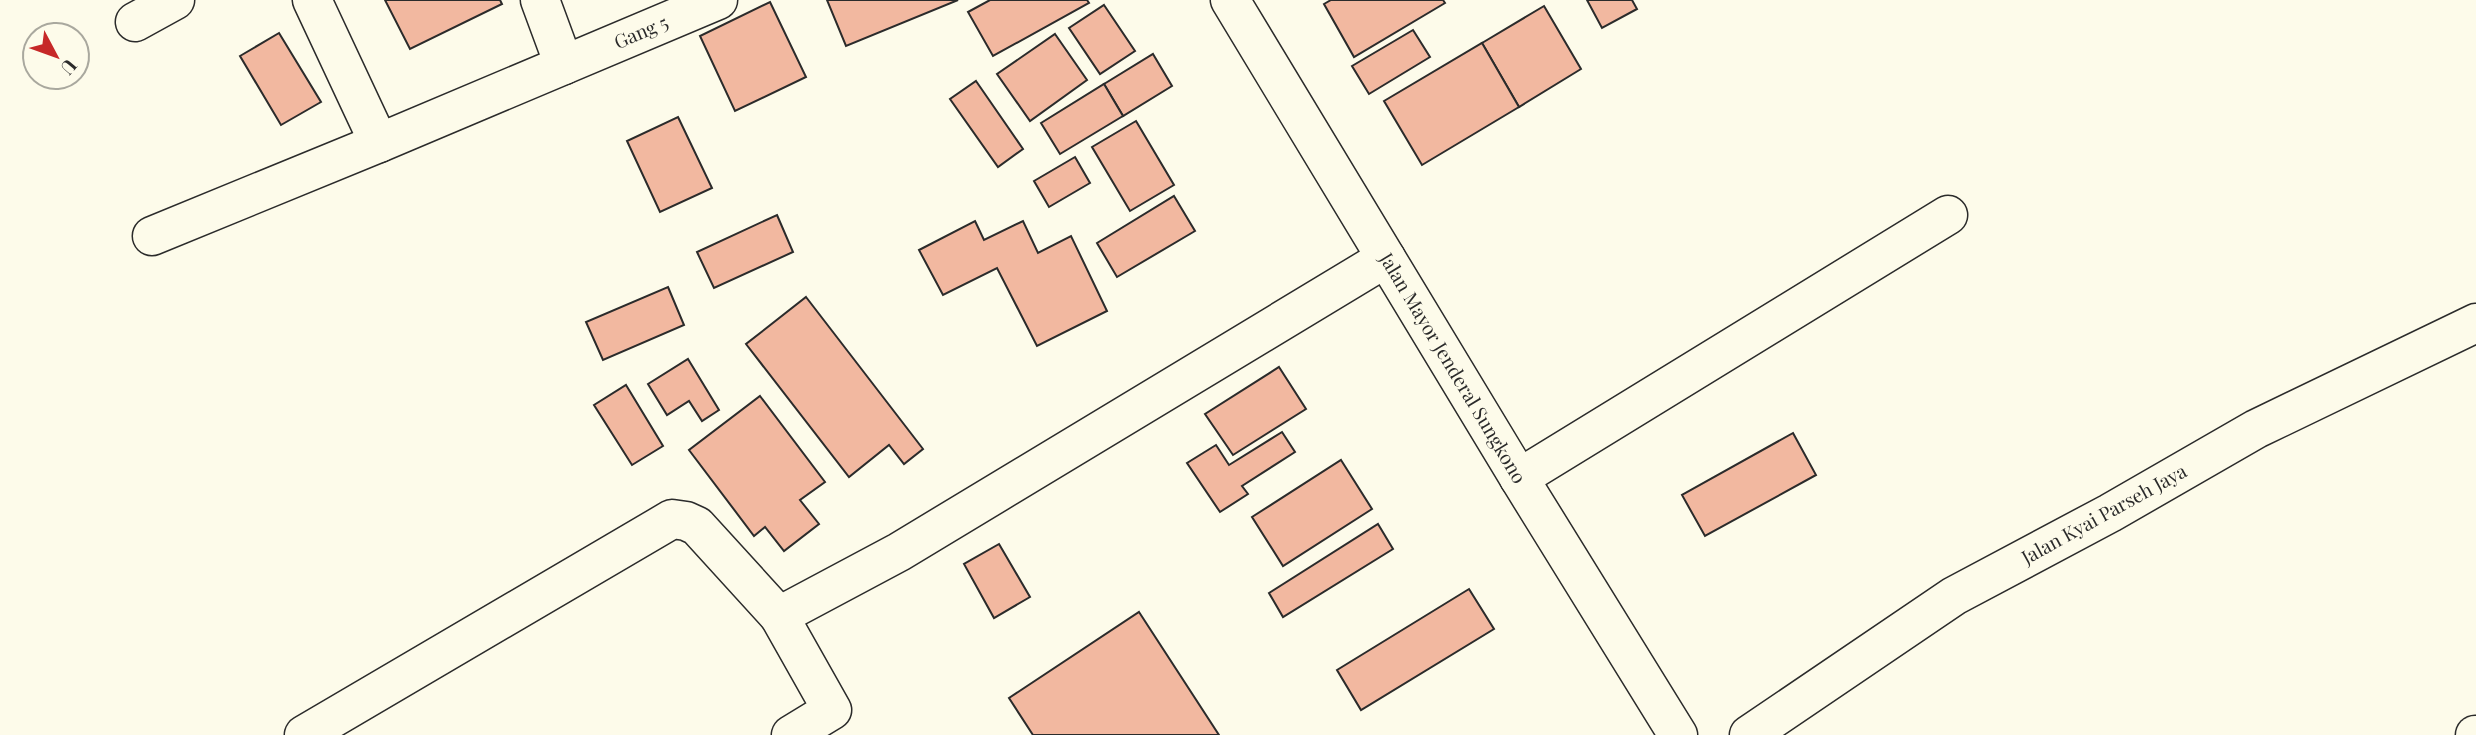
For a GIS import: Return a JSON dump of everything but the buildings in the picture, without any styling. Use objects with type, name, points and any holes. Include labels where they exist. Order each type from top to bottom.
[{"type":"street","points":[[135,22],[175,0]]},
{"type":"street","points":[[312,0],[379,143]]},
{"type":"street","points":[[540,0],[564,65]]},
{"type":"street","name":"Gang 5","points":[[152,236],[718,0]]},
{"type":"street","name":"Jalan Mayor Jenderal Sungkono","points":[[1230,0],[1678,735]]},
{"type":"street","points":[[1519,478],[1948,215]]},
{"type":"street","points":[[779,616],[899,552],[1387,258]]},
{"type":"street","name":"Jalan Kyai Parseh Jaya","points":[[1749,735],[1954,596],[2109,513],[2256,429],[2476,323]]},
{"type":"street","points":[[304,735],[672,519],[697,526],[779,616],[839,723],[791,735]]}]
